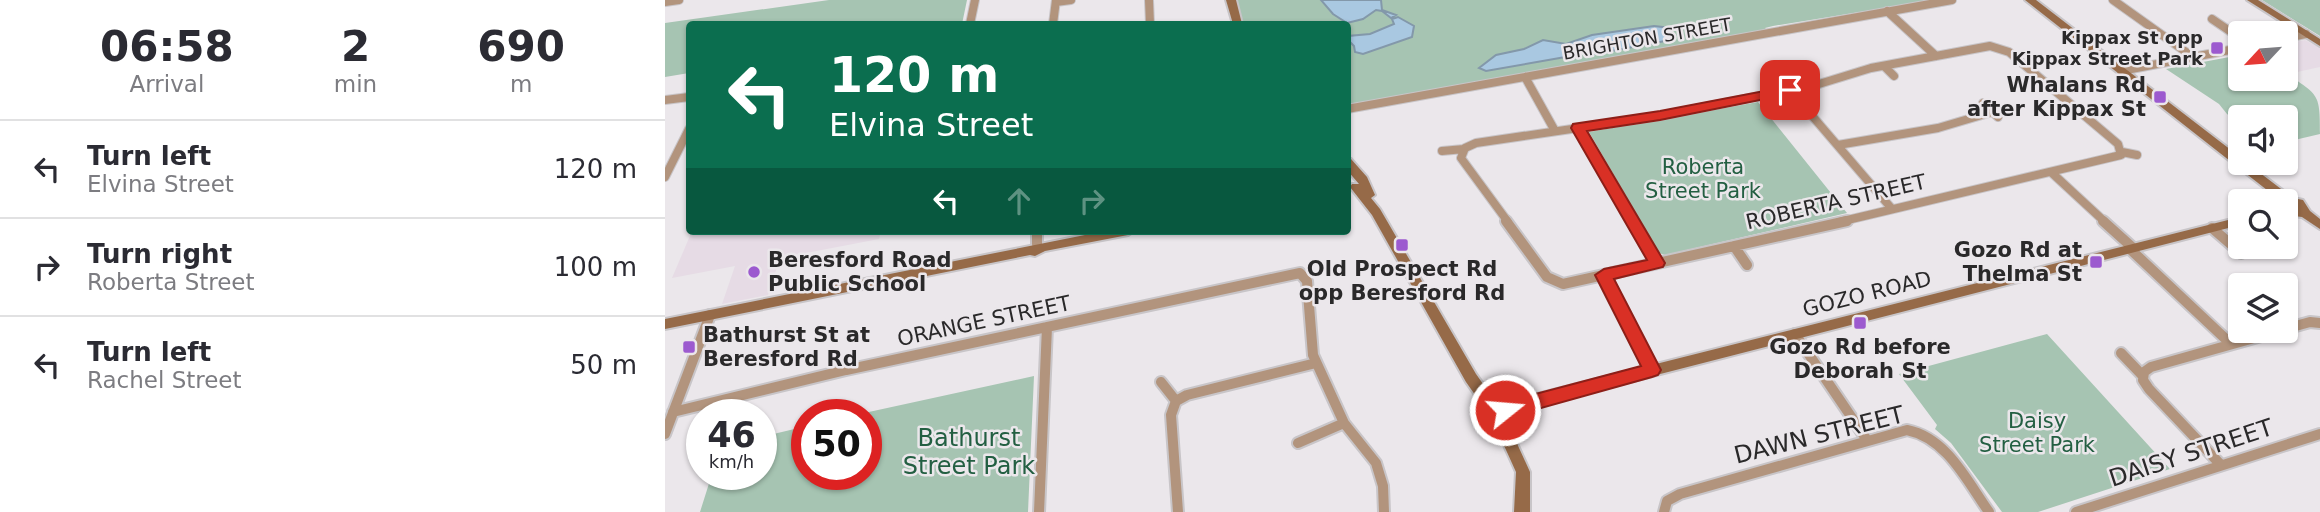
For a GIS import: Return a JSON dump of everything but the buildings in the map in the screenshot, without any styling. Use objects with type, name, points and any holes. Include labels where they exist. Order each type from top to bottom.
[{"type":"main road","points":[[1231,0],[1237,21]]},
{"type":"street","points":[[665,2],[679,0]]},
{"type":"street","points":[[971,21],[975,0]]},
{"type":"street","points":[[1053,21],[1056,1],[1072,0]]},
{"type":"street","points":[[1149,0],[1150,21]]},
{"type":"street","name":"BRIGHTON STREET","points":[[1351,108],[1952,0]]},
{"type":"street","points":[[2030,0],[2268,189]]},
{"type":"street","points":[[2113,0],[2193,57]]},
{"type":"street","points":[[2252,0],[2320,43]]},
{"type":"street","points":[[1887,11],[1936,56]]},
{"type":"street","points":[[2212,19],[2228,30]]},
{"type":"street","points":[[2298,36],[2306,34]]},
{"type":"street","points":[[1442,151],[1464,149],[1476,143],[1660,116],[1790,90],[1884,66],[1990,46],[2007,50],[2118,144],[2122,152],[2137,155]]},
{"type":"street","points":[[2122,71],[2228,50]]},
{"type":"street","points":[[1884,66],[1894,76]]},
{"type":"street","points":[[1525,77],[1555,131]]},
{"type":"street","points":[[1790,90],[1892,209]]},
{"type":"street","points":[[665,100],[686,96]]},
{"type":"street","points":[[1837,145],[1995,114],[1983,103]]},
{"type":"street","points":[[1578,128],[1657,263]]},
{"type":"street","points":[[665,177],[686,134]]},
{"type":"street","name":"ROBERTA STREET","points":[[1464,149],[1462,161],[1546,278],[1554,285],[2117,158],[2122,152]]},
{"type":"street","points":[[2052,173],[2231,344]]},
{"type":"street","points":[[1353,181],[1376,212],[1471,378],[1498,411],[1523,472],[1522,512]]},
{"type":"street","points":[[2298,212],[2320,225]]},
{"type":"street","name":"GOZO ROAD","points":[[1498,411],[2228,225]]},
{"type":"street","points":[[1815,228],[1823,238]]},
{"type":"street","points":[[2212,228],[2228,242]]},
{"type":"street","points":[[665,324],[1037,243],[1098,235]]},
{"type":"street","points":[[1734,246],[1747,265]]},
{"type":"street","name":"ORANGE STREET","points":[[673,412],[846,370],[1304,272],[1307,281],[1311,348],[1344,423],[1376,463],[1383,486],[1384,512]]},
{"type":"street","points":[[1604,275],[1652,370]]},
{"type":"street","points":[[665,434],[710,315]]},
{"type":"street","points":[[2298,325],[2320,323]]},
{"type":"street","points":[[1039,512],[1047,327]]},
{"type":"street","points":[[1795,334],[1867,440]]},
{"type":"street","points":[[2143,376],[2151,367],[2235,343]]},
{"type":"street","points":[[2121,354],[2143,376],[2149,389],[2221,465]]},
{"type":"street","points":[[1178,512],[1171,415],[1176,401],[1187,395],[1316,363]]},
{"type":"street","points":[[1161,382],[1176,401]]},
{"type":"street","points":[[1298,443],[1344,423]]},
{"type":"street","name":"DAWN STREET","points":[[1663,503],[1680,494],[1907,430],[1927,435],[1940,446],[1989,512]]},
{"type":"street","name":"DAISY STREET","points":[[2076,512],[2320,434]]},
{"type":"shaded area","points":[[2305,40],[2320,48],[2320,67],[2298,72],[2298,41]]},
{"type":"shaded area","name":"Beresford Road Public School","points":[[690,235],[880,235],[879,239],[780,258],[768,295],[722,304],[735,266],[672,278]]},
{"type":"green space","points":[[829,0],[967,0],[963,21],[686,21],[686,74],[665,77],[665,23]]},
{"type":"green space","points":[[1236,0],[1934,0],[1773,26],[1765,28],[1767,30],[1351,104],[1351,21],[1242,21]]},
{"type":"green space","points":[[2262,0],[2320,0],[2320,36]]},
{"type":"green space","points":[[2228,57],[2228,91],[2298,91],[2298,81],[2311,92],[2318,103],[2320,134],[2298,139],[2298,105],[2228,105],[2228,115],[2219,104],[2166,69]]},
{"type":"green space","name":"Roberta Street Park","points":[[1758,102],[1847,213],[1665,255],[1659,253],[1589,132]]},
{"type":"green space","name":"Daisy Street Park","points":[[2047,334],[2170,469],[2038,512],[2002,512],[1951,443],[1935,429],[1937,425],[1899,374]]},
{"type":"green space","name":"Bathurst Street Park","points":[[1034,376],[1028,512],[700,512],[707,490],[777,490],[777,433],[791,430],[791,490],[882,490],[882,409]]},
{"type":"water","points":[[1321,0],[1381,0],[1382,10],[1396,15],[1391,18],[1376,10],[1363,19],[1351,22],[1333,14]]},
{"type":"water","points":[[1398,17],[1414,26],[1412,37],[1363,54],[1355,52],[1351,36],[1370,34],[1394,24],[1392,19]]},
{"type":"water","points":[[1654,26],[1671,28],[1671,36],[1665,41],[1590,55],[1580,51],[1575,45],[1570,45],[1573,54],[1571,56],[1486,71],[1479,68],[1496,55],[1524,49],[1543,40],[1566,44],[1592,35]]},
{"type":"place","name":"Kippax St opp Kippax Street Park","points":[[2217,48]]},
{"type":"place","name":"Whalans Rd after Kippax St","points":[[2160,97]]},
{"type":"place","name":"Old Prospect Rd opp Beresford Rd","points":[[1402,245]]},
{"type":"place","name":"Gozo Rd at Thelma St","points":[[2096,262]]},
{"type":"place","name":"Beresford Road Public School","points":[[754,272]]},
{"type":"place","name":"Gozo Rd before Deborah St","points":[[1860,323]]},
{"type":"place","name":"Bathurst St at Beresford Rd","points":[[689,347]]},
{"type":"route","points":[[1505,410],[1652,370],[1604,275],[1657,263],[1578,128],[1660,116],[1790,90]]}]
